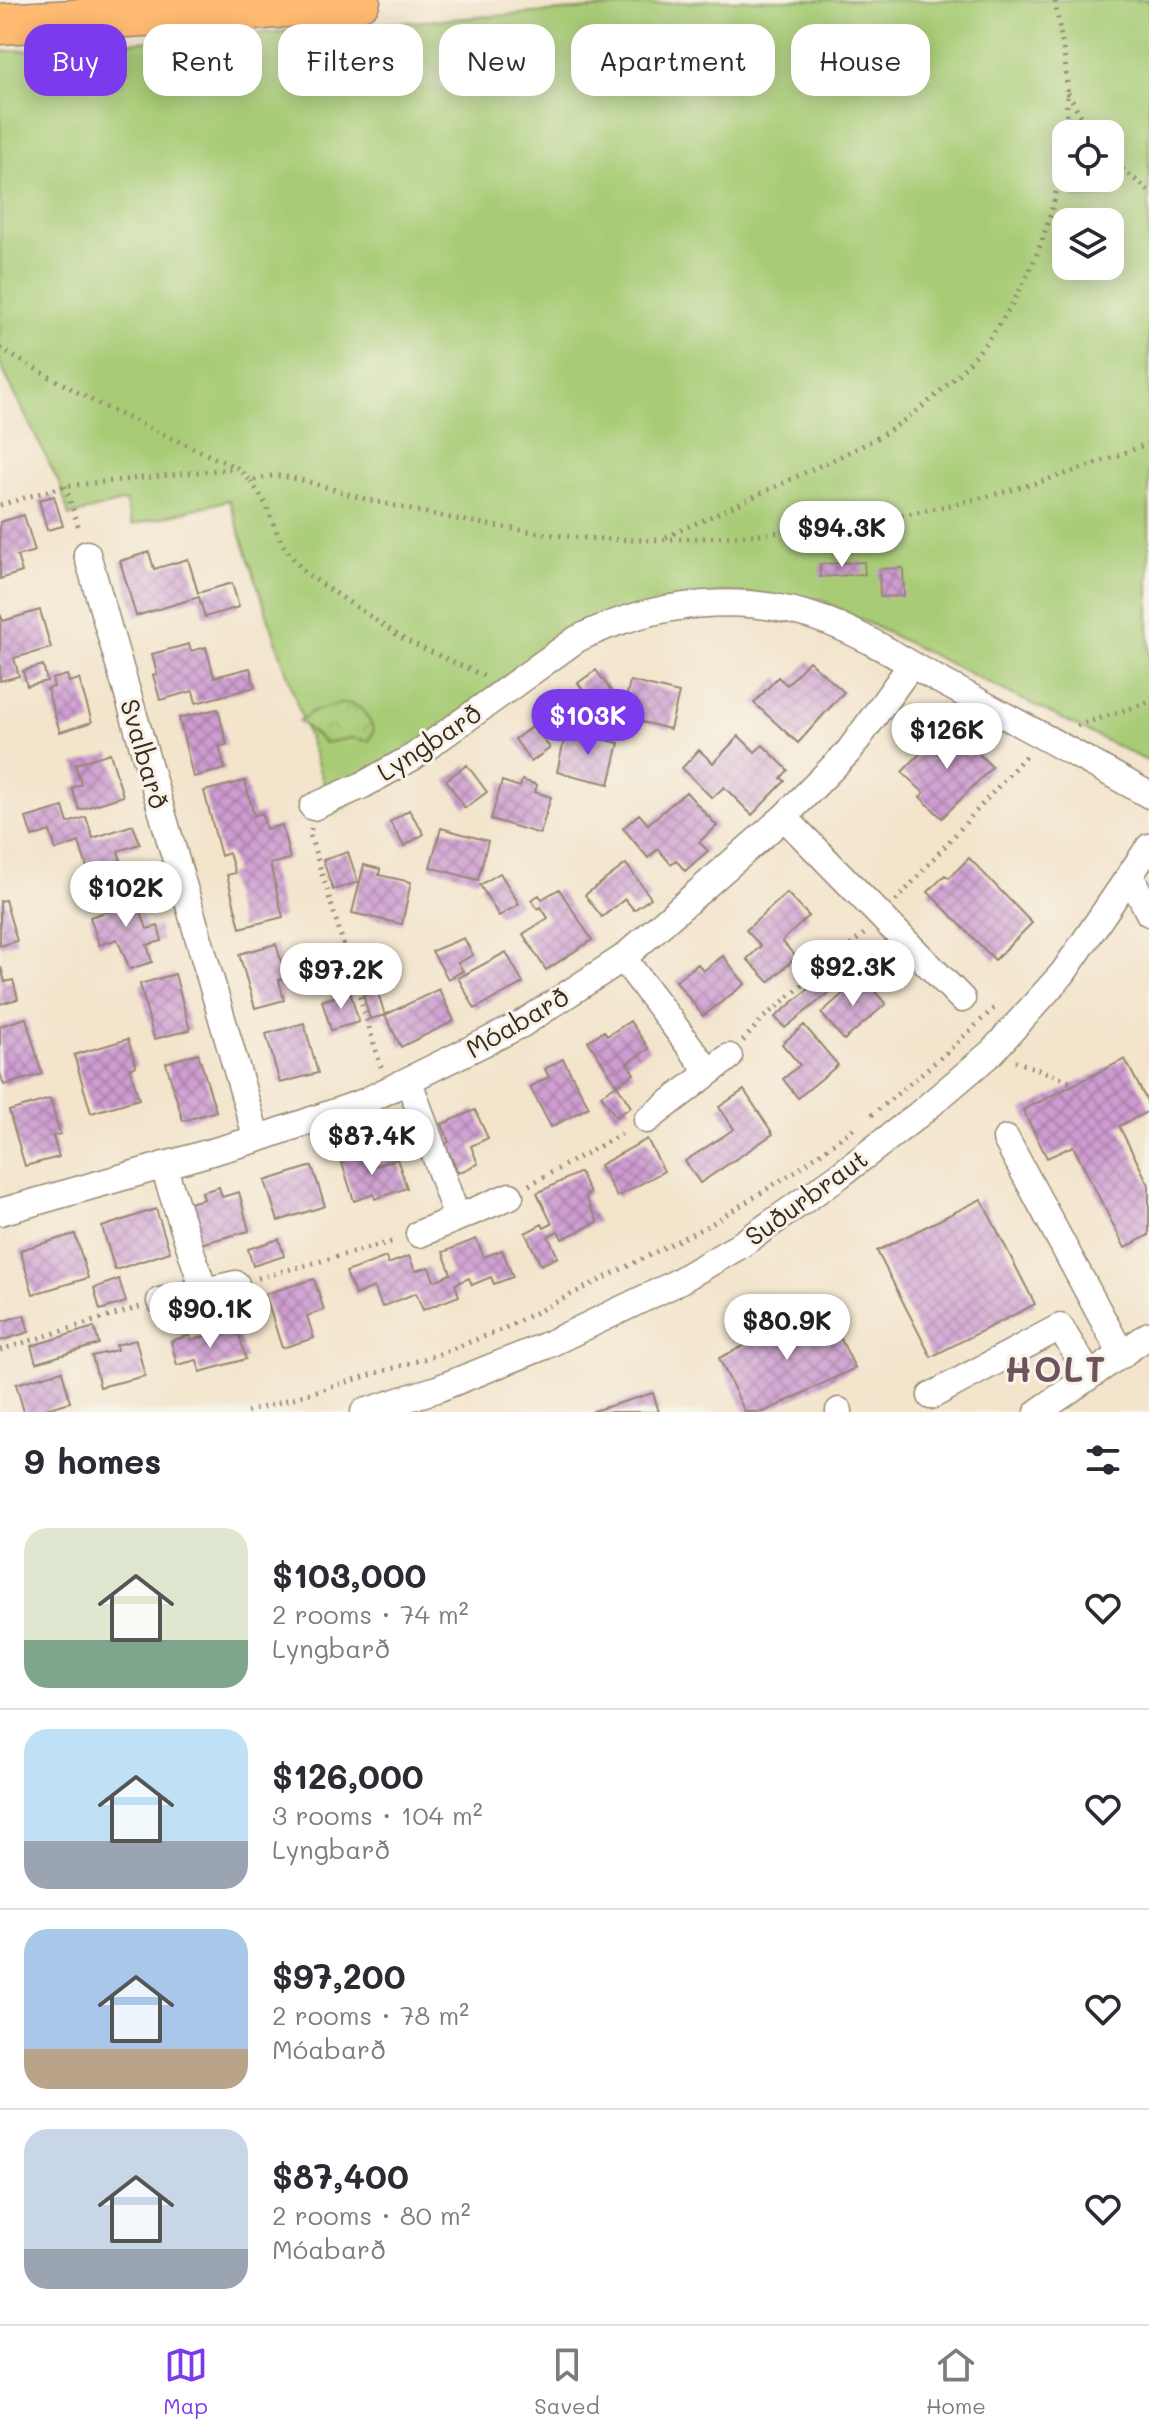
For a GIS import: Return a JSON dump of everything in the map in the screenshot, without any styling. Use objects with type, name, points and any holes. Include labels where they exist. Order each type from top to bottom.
[{"type":"highway","points":[[0,24],[252,10],[360,0]]},
{"type":"street","name":"Svalbarð","points":[[87,554],[257,1139]]},
{"type":"street","name":"Lyngbarð","points":[[313,807],[363,785],[413,757],[464,723],[563,647],[606,625],[668,607],[707,603],[770,607],[800,613],[857,635],[1149,795]]},
{"type":"street","name":"Móabarð","points":[[0,1212],[257,1139],[364,1102],[522,1024],[623,958],[784,817],[849,751],[911,665]]},
{"type":"street","points":[[784,817],[962,999]]},
{"type":"street","name":"Suðurbraut","points":[[364,1412],[437,1389],[545,1346],[672,1285],[739,1246],[840,1175],[918,1115],[992,1052],[1063,973],[1149,847]]},
{"type":"street","points":[[1131,877],[1149,913]]},
{"type":"street","points":[[623,958],[719,1064],[647,1120]]},
{"type":"street","points":[[398,1086],[457,1218]]},
{"type":"street","points":[[1006,1139],[1122,1355]]},
{"type":"street","points":[[163,1165],[204,1291]]},
{"type":"street","points":[[419,1234],[510,1196]]},
{"type":"street","points":[[160,1301],[236,1284]]},
{"type":"street","points":[[931,1396],[1060,1327],[1090,1376]]},
{"type":"street","points":[[1038,1412],[1065,1405],[1090,1376],[1149,1335]]},
{"type":"path","points":[[661,539],[850,452],[899,424],[930,401],[975,355],[1008,313],[1038,256],[1058,194],[1067,93],[1055,0]]},
{"type":"path","points":[[1067,93],[1083,120]]},
{"type":"path","points":[[1124,170],[1149,191]]},
{"type":"path","points":[[0,349],[104,407],[237,468],[251,481],[265,503],[282,544],[292,559],[316,582],[405,640],[510,686]]},
{"type":"path","points":[[251,481],[273,476],[375,502],[548,534],[661,539],[791,531],[950,506],[1055,477],[1149,443]]},
{"type":"path","points":[[0,505],[65,486],[237,468]]},
{"type":"path","points":[[65,486],[87,554]]},
{"type":"path","points":[[719,1064],[763,1018],[850,948],[882,917],[1043,736],[1149,702]]},
{"type":"path","points":[[313,807],[310,835],[398,1086]]},
{"type":"path","points":[[247,1412],[437,1355],[503,1329],[711,1224],[799,1169],[869,1117],[946,1053],[1000,1002]]},
{"type":"path","points":[[992,1052],[1070,1081]]},
{"type":"path","points":[[510,1196],[647,1120]]},
{"type":"path","points":[[236,1284],[419,1234]]},
{"type":"path","points":[[0,1350],[160,1301]]},
{"type":"green space","points":[[714,0],[1149,0],[1149,762],[821,600],[723,592],[579,629],[421,760],[334,814],[229,500],[132,525],[125,501],[69,516],[61,487],[0,364],[0,52],[24,50],[24,96],[127,96],[127,43],[143,42],[143,96],[262,96],[262,33],[278,32],[278,96],[423,96],[423,24],[384,24]]},
{"type":"green space","points":[[1073,192],[1112,192],[1111,196],[1076,198]]},
{"type":"green space","points":[[344,703],[360,708],[366,715],[374,730],[369,741],[350,738],[325,743],[299,721],[313,711]]},
{"type":"building","points":[[54,496],[63,526],[47,530],[39,500]]},
{"type":"building","points":[[24,515],[35,551],[17,556],[22,572],[0,579],[0,522]]},
{"type":"building","points":[[149,552],[154,569],[188,559],[198,593],[232,583],[239,607],[205,617],[199,597],[136,616],[120,561]]},
{"type":"building","points":[[864,562],[865,574],[820,577],[820,564]]},
{"type":"building","points":[[903,568],[904,596],[880,597],[879,569]]},
{"type":"building","points":[[40,610],[51,648],[14,658],[19,676],[0,681],[0,614],[3,621]]},
{"type":"building","points":[[189,644],[191,651],[206,647],[214,677],[250,668],[255,687],[196,703],[193,691],[160,700],[153,675],[157,674],[152,654]]},
{"type":"building","points":[[809,661],[844,692],[798,743],[754,703],[778,677],[787,685]]},
{"type":"building","points":[[43,665],[47,681],[27,686],[23,671]]},
{"type":"building","points":[[596,670],[613,694],[595,707],[578,683]]},
{"type":"building","points":[[67,675],[69,682],[79,679],[92,722],[60,732],[47,689],[54,687],[52,679]]},
{"type":"building","points":[[630,681],[679,693],[670,729],[622,717]]},
{"type":"building","points":[[218,709],[227,745],[219,746],[225,769],[193,777],[179,718]]},
{"type":"building","points":[[949,724],[992,767],[942,818],[920,797],[924,793],[902,772]]},
{"type":"building","points":[[533,726],[550,748],[531,762],[515,739]]},
{"type":"building","points":[[566,731],[619,743],[609,784],[557,772]]},
{"type":"building","points":[[739,736],[755,752],[763,745],[788,770],[781,778],[785,781],[752,815],[724,787],[712,798],[682,768],[699,750],[713,763]]},
{"type":"building","points":[[110,753],[123,796],[79,810],[72,788],[81,784],[75,764]]},
{"type":"building","points":[[467,765],[487,792],[465,808],[446,780]]},
{"type":"building","points":[[522,780],[537,785],[535,792],[551,797],[540,834],[491,819],[502,781],[520,787]]},
{"type":"building","points":[[245,781],[254,816],[262,813],[266,829],[282,825],[290,859],[270,864],[283,917],[240,928],[227,875],[235,873],[229,853],[221,856],[204,791]]},
{"type":"building","points":[[686,792],[717,826],[699,842],[708,851],[685,871],[676,860],[671,864],[658,849],[648,858],[623,828],[639,814],[648,824]]},
{"type":"building","points":[[63,807],[68,823],[86,817],[93,838],[133,825],[140,844],[118,851],[128,882],[95,893],[79,842],[56,850],[50,831],[32,837],[26,818]]},
{"type":"building","points":[[409,810],[424,834],[404,846],[390,822]]},
{"type":"building","points":[[441,828],[488,841],[478,880],[430,867]]},
{"type":"building","points":[[348,852],[358,882],[333,890],[323,860]]},
{"type":"building","points":[[969,858],[1032,923],[995,960],[928,892],[945,875],[949,878]]},
{"type":"building","points":[[626,864],[651,898],[634,910],[625,899],[602,917],[585,895]]},
{"type":"building","points":[[364,865],[380,869],[379,875],[411,882],[402,924],[352,913]]},
{"type":"building","points":[[500,873],[519,904],[499,916],[480,885]]},
{"type":"building","points":[[559,889],[592,940],[546,970],[523,934],[548,918],[541,907],[538,909],[531,900],[539,895],[542,899]]},
{"type":"building","points":[[134,891],[147,929],[158,926],[162,941],[147,945],[152,962],[130,969],[117,939],[99,945],[90,917],[109,911],[106,900]]},
{"type":"building","points":[[787,893],[809,916],[782,941],[796,957],[769,982],[747,959],[761,946],[746,930]]},
{"type":"building","points":[[5,900],[17,941],[0,946],[0,901]]},
{"type":"building","points":[[464,938],[473,955],[458,963],[463,971],[448,979],[432,951]]},
{"type":"building","points":[[276,944],[286,978],[279,980],[284,1000],[255,1008],[239,954]]},
{"type":"building","points":[[506,952],[523,983],[475,1009],[458,978]]},
{"type":"building","points":[[723,956],[745,984],[703,1016],[676,981],[698,964],[703,971]]},
{"type":"building","points":[[1,967],[5,982],[13,980],[18,999],[0,1004]]},
{"type":"building","points":[[175,974],[190,1030],[154,1039],[140,984]]},
{"type":"building","points":[[862,977],[886,1004],[844,1040],[821,1013]]},
{"type":"building","points":[[822,978],[832,990],[785,1028],[775,1017]]},
{"type":"building","points":[[376,987],[385,1015],[370,1019],[362,991]]},
{"type":"building","points":[[439,989],[454,1021],[401,1047],[385,1015]]},
{"type":"building","points":[[350,992],[359,1022],[331,1030],[322,1001]]},
{"type":"building","points":[[26,1018],[42,1074],[4,1085],[0,1073],[0,1026]]},
{"type":"building","points":[[630,1021],[649,1049],[627,1063],[634,1074],[617,1085],[588,1041],[604,1031],[607,1036]]},
{"type":"building","points":[[304,1023],[318,1073],[280,1083],[266,1034]]},
{"type":"building","points":[[804,1025],[838,1065],[798,1098],[783,1079],[800,1065],[782,1044]]},
{"type":"building","points":[[128,1039],[136,1066],[130,1069],[139,1099],[91,1113],[74,1055]]},
{"type":"building","points":[[198,1053],[216,1111],[183,1121],[166,1063]]},
{"type":"building","points":[[563,1059],[589,1107],[551,1127],[530,1087],[549,1077],[545,1069]]},
{"type":"building","points":[[1125,1059],[1149,1105],[1149,1111],[1119,1126],[1149,1185],[1149,1235],[1125,1248],[1073,1146],[1047,1158],[1023,1110]]},
{"type":"building","points":[[617,1085],[631,1107],[616,1117],[601,1095]]},
{"type":"building","points":[[744,1090],[773,1134],[700,1183],[685,1161],[734,1129],[719,1107]]},
{"type":"building","points":[[50,1099],[60,1134],[53,1136],[59,1157],[25,1166],[9,1111]]},
{"type":"building","points":[[475,1110],[488,1138],[471,1146],[478,1164],[458,1173],[445,1144],[449,1142],[442,1124]]},
{"type":"building","points":[[647,1139],[664,1171],[617,1197],[600,1165]]},
{"type":"building","points":[[369,1150],[375,1166],[397,1159],[407,1188],[375,1199],[374,1194],[354,1201],[341,1160]]},
{"type":"building","points":[[312,1166],[325,1206],[278,1221],[265,1181]]},
{"type":"building","points":[[580,1172],[590,1193],[585,1196],[598,1222],[562,1239],[558,1231],[548,1236],[558,1257],[541,1265],[525,1233],[542,1224],[544,1228],[552,1224],[537,1193]]},
{"type":"building","points":[[219,1187],[222,1197],[239,1192],[249,1231],[200,1244],[189,1203],[204,1199],[202,1192]]},
{"type":"building","points":[[981,1199],[1035,1304],[931,1357],[877,1251]]},
{"type":"building","points":[[156,1209],[170,1252],[115,1270],[102,1227]]},
{"type":"building","points":[[75,1234],[88,1278],[33,1294],[20,1250]]},
{"type":"building","points":[[279,1239],[284,1256],[253,1266],[248,1249]]},
{"type":"building","points":[[476,1239],[484,1257],[502,1250],[513,1277],[494,1284],[491,1277],[472,1285],[469,1278],[455,1284],[459,1296],[423,1310],[416,1293],[382,1307],[374,1287],[355,1295],[346,1272],[386,1257],[388,1264],[409,1256],[415,1271],[429,1267],[434,1281],[451,1274],[443,1252]]},
{"type":"building","points":[[119,1279],[126,1302],[100,1310],[94,1288]]},
{"type":"building","points":[[314,1279],[324,1310],[307,1316],[314,1338],[282,1348],[265,1294]]},
{"type":"building","points":[[825,1306],[855,1368],[764,1412],[745,1412],[719,1358]]},
{"type":"building","points":[[24,1315],[29,1332],[0,1341],[0,1322]]},
{"type":"building","points":[[94,1327],[99,1344],[36,1363],[31,1346]]},
{"type":"building","points":[[237,1327],[246,1359],[200,1372],[197,1360],[177,1365],[171,1341],[190,1335],[191,1340]]},
{"type":"building","points":[[136,1340],[145,1376],[100,1387],[92,1356],[117,1350],[116,1345]]},
{"type":"building","points":[[62,1371],[70,1402],[46,1409],[47,1412],[24,1412],[16,1384]]},
{"type":"building","points":[[653,1393],[659,1412],[593,1412],[593,1411]]},
{"type":"district","name":"HOLT","points":[[1056,1368]]}]
